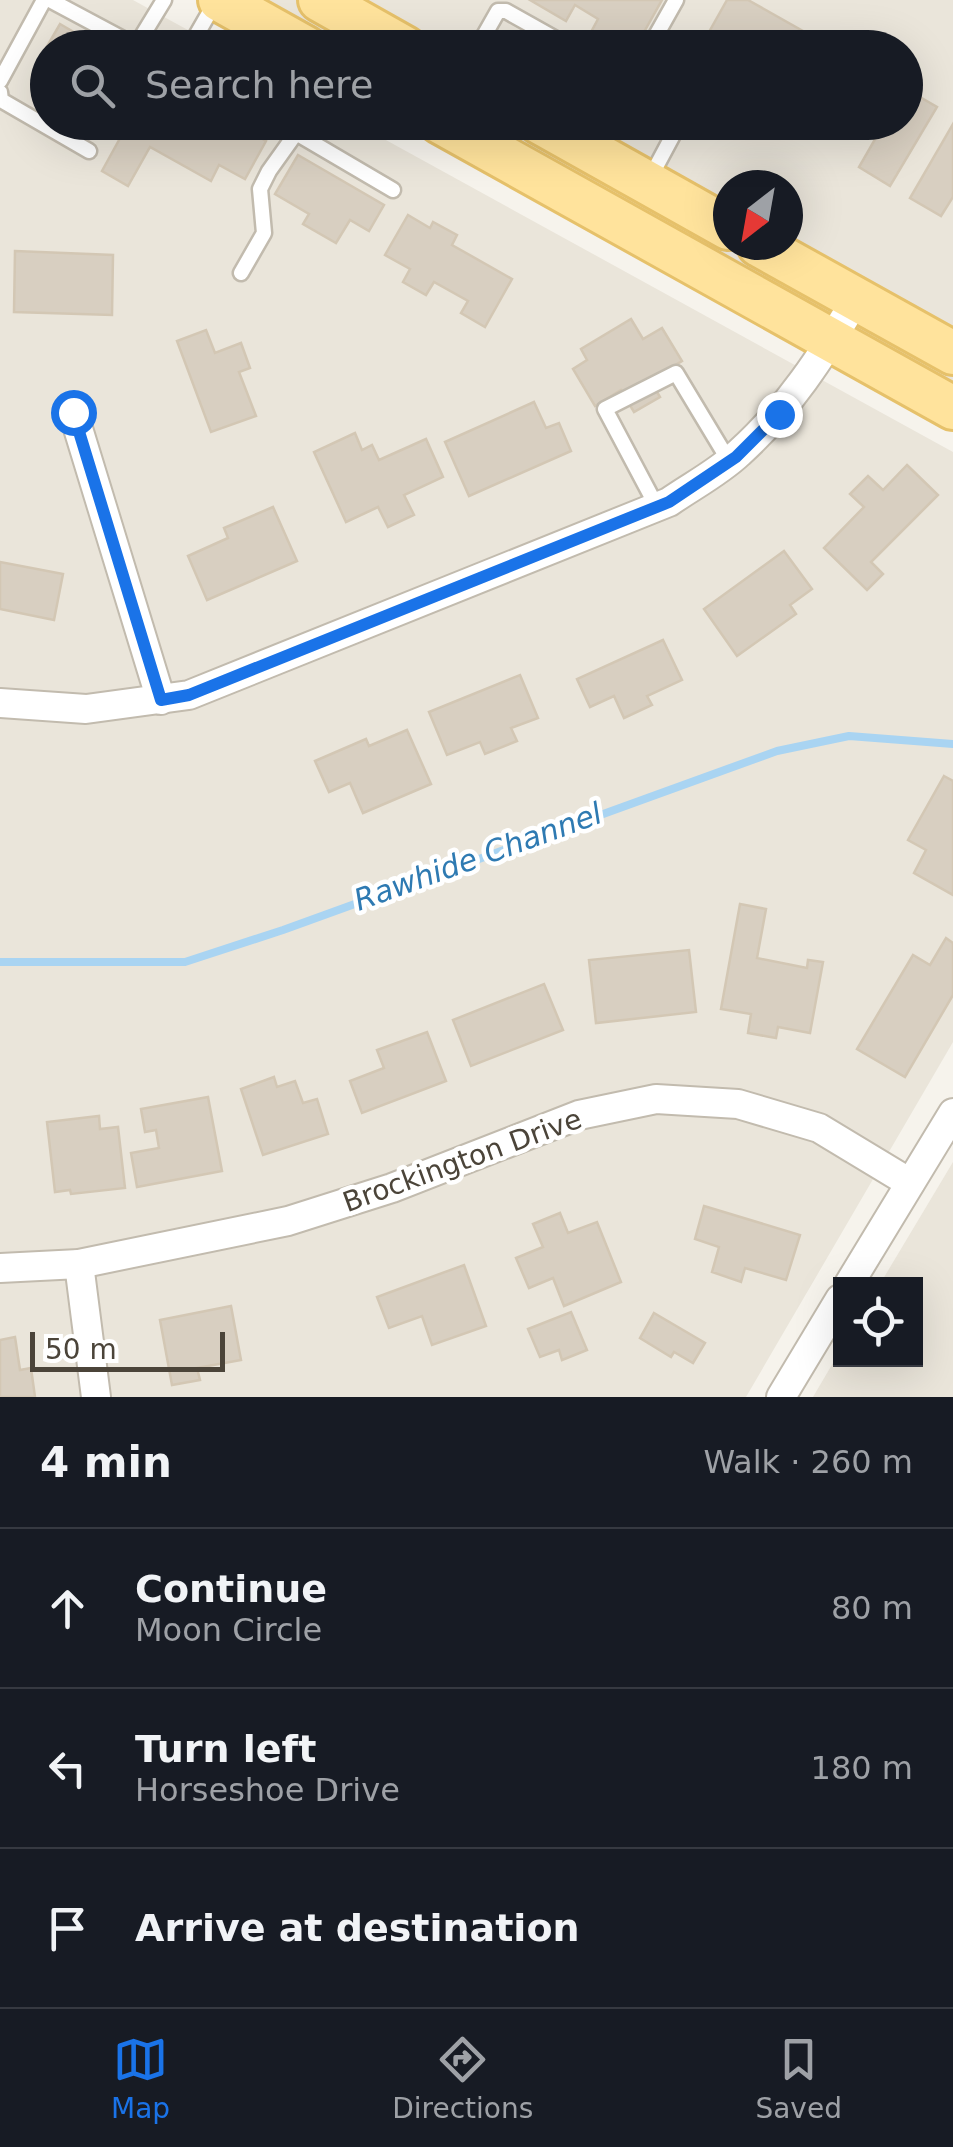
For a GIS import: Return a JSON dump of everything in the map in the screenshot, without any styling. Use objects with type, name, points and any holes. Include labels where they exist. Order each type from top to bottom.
[{"type":"main road","points":[[218,0],[266,30]]},
{"type":"main road","points":[[320,0],[373,30]]},
{"type":"main road","points":[[472,140],[953,408]]},
{"type":"main road","points":[[601,140],[648,183],[713,220]]},
{"type":"main road","points":[[786,260],[953,353]]},
{"type":"street","points":[[0,703],[86,708],[189,695],[669,502],[729,461],[779,414],[856,299]]},
{"type":"street","points":[[73,412],[161,700]]},
{"type":"street","name":"Brockington Drive","points":[[0,1268],[79,1264],[288,1221],[392,1188],[580,1115],[656,1099],[738,1104],[819,1128],[910,1183]]},
{"type":"street","points":[[853,1277],[953,1113]]},
{"type":"street","points":[[79,1264],[96,1397]]},
{"type":"street","points":[[781,1397],[833,1311]]},
{"type":"lane","points":[[0,81],[47,0],[105,30]]},
{"type":"lane","points":[[146,30],[164,0]]},
{"type":"lane","points":[[200,30],[218,0]]},
{"type":"lane","points":[[659,30],[676,0]]},
{"type":"lane","points":[[487,30],[498,10],[540,30]]},
{"type":"lane","points":[[0,92],[2,100],[30,116]]},
{"type":"lane","points":[[70,140],[89,151]]},
{"type":"lane","points":[[241,273],[264,234],[260,189],[291,140]]},
{"type":"lane","points":[[318,140],[393,190]]},
{"type":"lane","points":[[648,183],[671,140]]},
{"type":"lane","points":[[657,506],[604,409],[676,373],[729,461]]},
{"type":"shaded area","points":[[0,0],[133,0],[188,30],[30,30],[30,140],[386,140],[953,452],[953,1042],[746,1397],[0,1397]]},
{"type":"shaded area","points":[[220,0],[953,0],[953,408],[471,140],[923,140],[923,30],[275,30]]},
{"type":"shaded area","points":[[953,1162],[953,1397],[813,1397],[833,1363],[833,1367],[923,1367],[923,1277],[884,1277]]},
{"type":"building","points":[[530,0],[662,0],[645,30],[592,30],[598,19],[575,5],[566,21]]},
{"type":"building","points":[[727,0],[748,0],[801,30],[710,30]]},
{"type":"building","points":[[923,99],[937,107],[923,131]]},
{"type":"building","points":[[953,124],[953,197],[941,216],[910,198]]},
{"type":"building","points":[[119,140],[266,141],[245,179],[219,165],[211,181],[150,147],[128,186],[102,171]]},
{"type":"building","points":[[875,140],[917,140],[890,186],[859,167]]},
{"type":"building","points":[[298,155],[384,205],[369,231],[350,220],[336,243],[303,224],[309,214],[275,194]]},
{"type":"building","points":[[408,215],[430,228],[433,222],[457,235],[452,245],[512,279],[485,327],[461,313],[468,301],[434,282],[426,295],[403,282],[410,269],[385,255]]},
{"type":"building","points":[[15,251],[113,255],[112,315],[14,312]]},
{"type":"building","points":[[631,319],[643,339],[662,328],[682,361],[650,380],[660,397],[634,412],[621,390],[595,406],[573,369],[587,360],[581,349]]},
{"type":"building","points":[[206,330],[215,353],[241,343],[250,368],[239,372],[256,416],[211,432],[177,341]]},
{"type":"building","points":[[534,402],[546,428],[559,423],[571,451],[469,496],[445,442]]},
{"type":"building","points":[[355,433],[362,450],[372,445],[379,460],[426,439],[443,477],[404,495],[414,515],[388,527],[378,507],[346,522],[314,452]]},
{"type":"building","points":[[907,465],[938,495],[871,562],[883,574],[867,590],[824,548],[864,507],[850,494],[868,476],[883,490]]},
{"type":"building","points":[[273,507],[297,561],[207,600],[188,556],[228,538],[224,528]]},
{"type":"building","points":[[784,551],[812,589],[790,605],[796,614],[737,656],[704,609]]},
{"type":"building","points":[[0,562],[63,574],[54,620],[0,609]]},
{"type":"building","points":[[663,640],[682,680],[647,696],[652,705],[624,718],[614,696],[590,707],[577,679]]},
{"type":"building","points":[[520,675],[538,718],[511,728],[517,741],[485,754],[480,742],[447,755],[429,712]]},
{"type":"building","points":[[407,730],[431,784],[363,813],[350,783],[329,792],[315,761],[366,739],[369,746]]},
{"type":"building","points":[[944,776],[953,781],[953,895],[914,873],[926,850],[908,840]]},
{"type":"building","points":[[740,904],[766,909],[757,958],[807,968],[808,960],[823,962],[810,1033],[778,1027],[776,1038],[748,1033],[751,1014],[721,1009]]},
{"type":"building","points":[[946,938],[953,943],[953,995],[905,1077],[857,1049],[913,955],[930,965]]},
{"type":"building","points":[[689,950],[696,1012],[596,1023],[589,960]]},
{"type":"building","points":[[544,984],[563,1030],[471,1066],[453,1020]]},
{"type":"building","points":[[427,1032],[446,1081],[362,1113],[350,1081],[384,1068],[377,1050]]},
{"type":"building","points":[[274,1077],[277,1087],[295,1081],[303,1103],[317,1099],[328,1134],[263,1155],[241,1089]]},
{"type":"building","points":[[208,1097],[222,1171],[137,1187],[131,1153],[159,1148],[156,1130],[145,1132],[141,1109]]},
{"type":"building","points":[[99,1116],[100,1129],[118,1127],[125,1188],[55,1192],[47,1122]]},
{"type":"building","points":[[704,1206],[800,1235],[786,1280],[745,1268],[741,1282],[712,1272],[719,1247],[695,1239]]},
{"type":"building","points":[[560,1213],[568,1233],[597,1222],[621,1282],[564,1306],[553,1278],[529,1288],[516,1258],[543,1247],[533,1224]]},
{"type":"building","points":[[464,1265],[486,1326],[432,1345],[422,1316],[389,1328],[377,1297]]},
{"type":"building","points":[[231,1306],[241,1360],[197,1368],[200,1380],[172,1385],[160,1320]]},
{"type":"building","points":[[571,1312],[587,1350],[562,1360],[559,1350],[540,1357],[528,1329]]},
{"type":"building","points":[[654,1313],[705,1343],[693,1363],[674,1352],[671,1357],[640,1338]]},
{"type":"building","points":[[15,1337],[20,1370],[31,1368],[35,1397],[0,1397],[0,1340]]},
{"type":"waterway","name":"Rawhide Channel","points":[[0,962],[185,962],[777,751],[849,736],[953,744]]},
{"type":"route","points":[[73,412],[161,700],[189,695],[669,502],[736,457],[779,414]]}]
